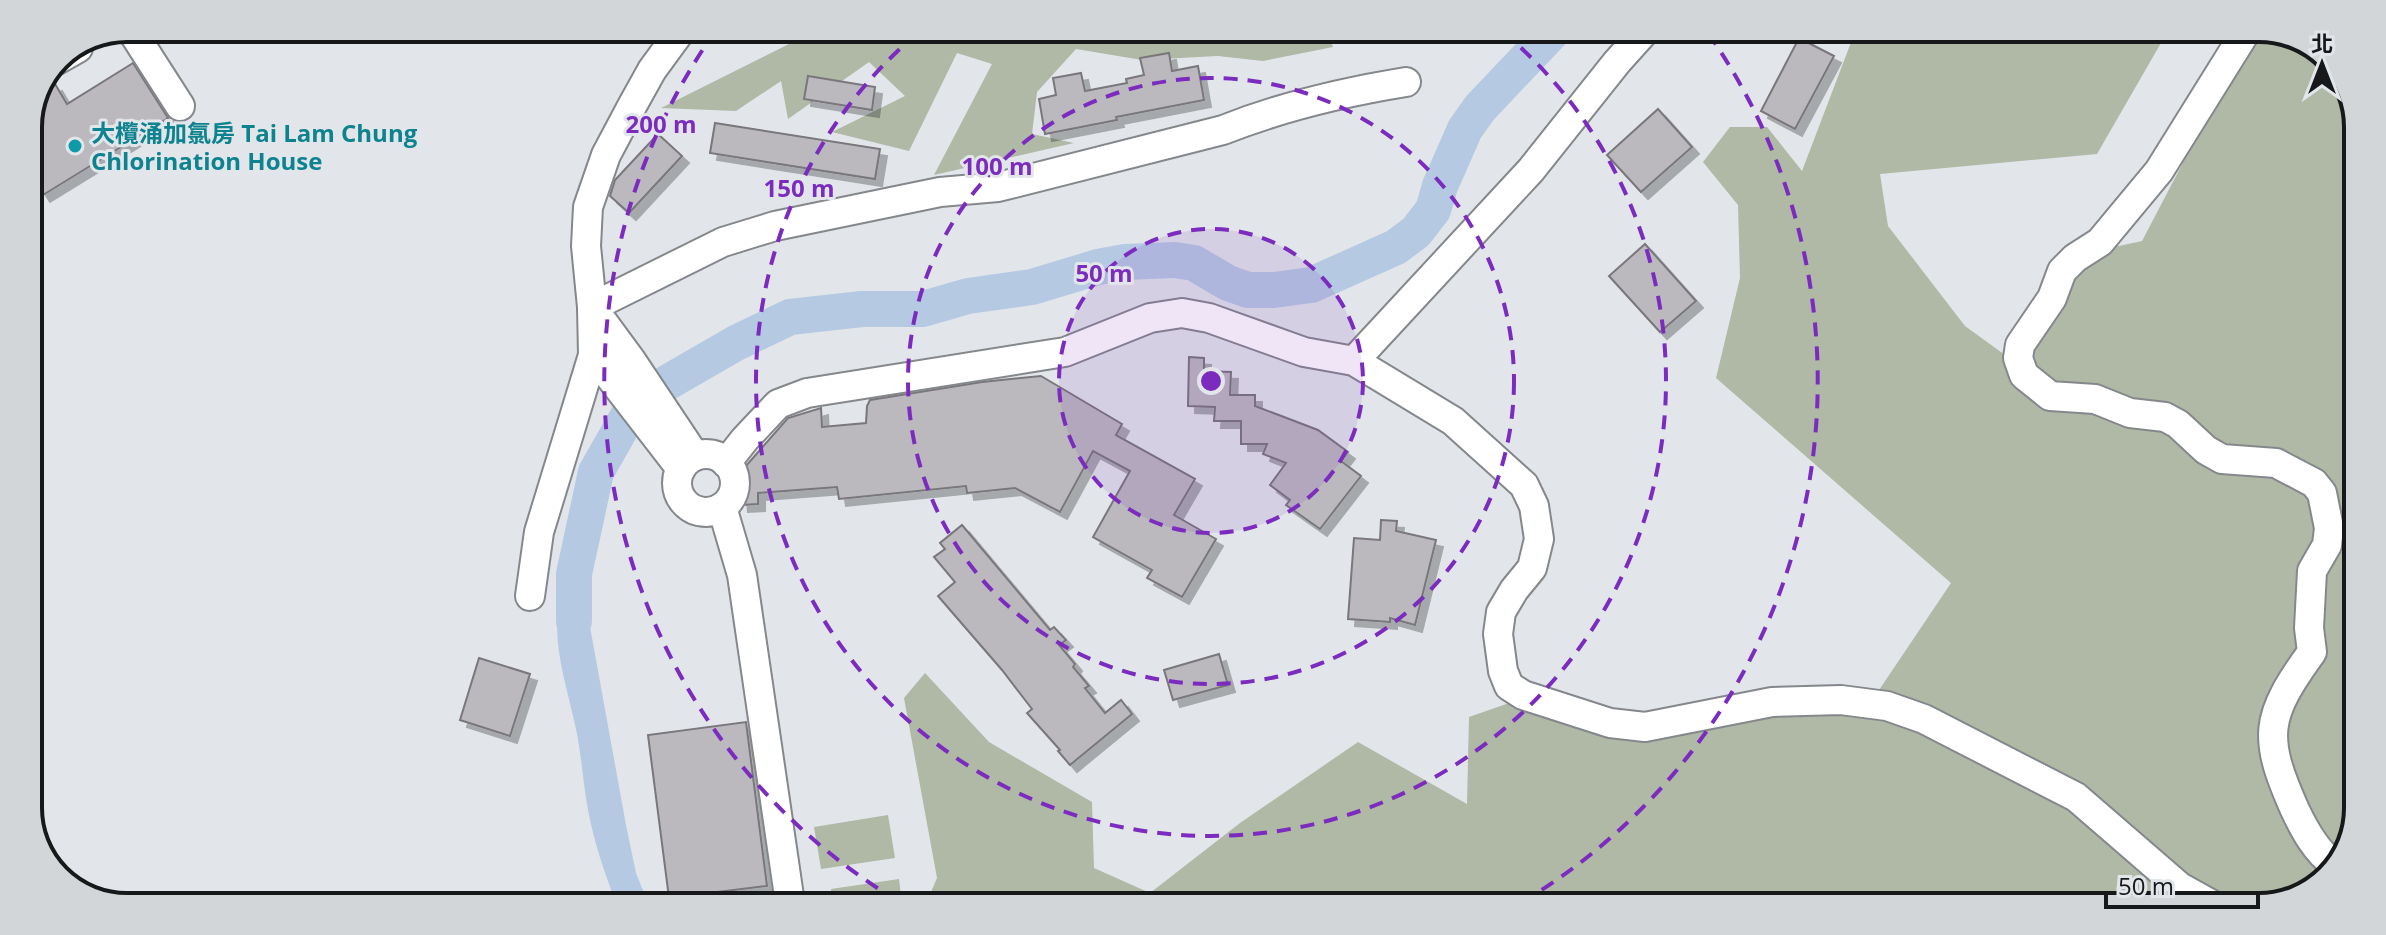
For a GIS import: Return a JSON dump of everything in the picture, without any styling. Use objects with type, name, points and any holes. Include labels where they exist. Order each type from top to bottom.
[{"type":"lane","points":[[139,42],[180,106]]},
{"type":"lane","points":[[530,596],[539,532],[593,355],[586,246],[588,207],[606,155],[652,70],[672,42]]},
{"type":"lane","points":[[1354,361],[1531,170],[1635,42]]},
{"type":"lane","points":[[2239,42],[2159,171],[2100,242],[2075,258],[2062,271],[2052,298],[2020,345],[2018,358],[2024,375],[2050,396],[2095,399],[2130,413],[2165,417],[2222,459],[2276,463],[2314,483],[2322,493],[2329,528],[2327,545],[2312,571],[2309,628],[2312,652],[2283,694],[2272,737],[2279,773],[2302,825],[2327,859]]},
{"type":"lane","points":[[592,307],[723,242],[775,226],[940,192],[998,187],[1223,130],[1251,118],[1340,95],[1406,82]]},
{"type":"lane","points":[[592,307],[621,370],[681,452],[677,488],[686,504],[704,512],[722,507],[729,501],[735,486],[731,469],[712,455],[681,452]]},
{"type":"lane","points":[[726,463],[778,404],[807,393],[1065,352],[1150,318],[1182,313],[1209,318],[1304,352],[1354,361],[1453,421],[1524,485],[1534,506],[1539,539],[1532,568],[1501,612],[1498,634],[1503,671],[1509,686],[1523,695],[1610,723],[1645,727],[1772,702],[1841,700],[1887,706],[1924,719],[2076,797],[2191,893]]},
{"type":"lane","points":[[593,355],[621,370]]},
{"type":"lane","points":[[722,507],[742,575],[789,893]]},
{"type":"green space","points":[[793,42],[1331,42],[1333,47],[1263,61],[1218,56],[1142,60],[1076,49],[1037,92],[1032,134],[1074,143],[934,175],[992,64],[957,53],[909,151],[832,132],[905,96],[869,62],[788,119],[781,81],[736,111],[661,108]]},
{"type":"green space","points":[[1851,42],[2162,42],[2097,154],[1880,174],[1888,226],[1965,326],[2023,368],[2082,254],[2142,241],[2244,42],[2276,44],[2297,51],[2326,75],[2338,95],[2344,122],[2344,808],[2339,835],[2326,860],[2297,884],[2259,893],[1150,893],[1240,823],[1358,742],[1467,804],[1469,717],[1512,702],[1644,721],[1871,702],[1951,583],[1716,378],[1740,278],[1738,205],[1703,162],[1730,127],[1767,127],[1802,171]]},
{"type":"green space","points":[[925,673],[989,742],[1092,802],[1094,868],[1150,893],[931,893],[937,878],[904,698]]},
{"type":"green space","points":[[888,815],[895,858],[821,869],[814,827]]},
{"type":"green space","points":[[899,879],[901,893],[832,893],[831,889]]},
{"type":"water","points":[[574,574],[585,599],[626,825],[636,873],[644,893],[613,893],[591,826],[558,639],[560,605]]},
{"type":"building","points":[[1797,42],[1807,42],[1834,56],[1795,129],[1761,111]]},
{"type":"building","points":[[1169,53],[1172,71],[1198,66],[1204,100],[1045,134],[1039,99],[1056,95],[1053,78],[1081,73],[1085,91],[1127,83],[1126,79],[1144,75],[1140,58]]},
{"type":"building","name":"大欖涌加氯房 Tai Lam Chung Chlorination House","points":[[133,63],[168,118],[43,195],[42,127],[48,95],[53,85],[67,104]]},
{"type":"building","points":[[808,76],[875,87],[872,110],[804,99]]},
{"type":"building","points":[[1658,109],[1692,147],[1641,192],[1607,155]]},
{"type":"building","points":[[715,123],[880,149],[875,179],[710,153]]},
{"type":"building","points":[[658,134],[682,156],[629,213],[610,196],[615,180]]},
{"type":"building","points":[[1645,244],[1696,301],[1660,332],[1609,276]]},
{"type":"building","points":[[1189,357],[1204,358],[1204,371],[1231,372],[1230,395],[1255,395],[1255,406],[1318,430],[1348,452],[1341,461],[1361,476],[1320,529],[1286,505],[1290,500],[1270,485],[1286,463],[1263,454],[1267,444],[1241,444],[1241,421],[1214,421],[1215,407],[1188,406]]},
{"type":"building","points":[[1041,376],[1122,424],[1116,435],[1195,479],[1174,515],[1216,539],[1182,597],[1147,578],[1152,570],[1093,537],[1130,471],[1093,451],[1060,512],[1015,488],[967,493],[966,486],[839,499],[837,487],[758,493],[758,504],[741,505],[738,475],[788,418],[821,408],[822,427],[866,423],[870,400]]},
{"type":"building","points":[[1381,520],[1397,521],[1396,531],[1436,540],[1415,625],[1390,618],[1390,622],[1348,619],[1354,538],[1380,540]]},
{"type":"building","points":[[962,525],[1050,630],[1054,627],[1066,640],[1059,645],[1075,664],[1073,667],[1089,686],[1085,688],[1105,713],[1121,700],[1132,714],[1070,765],[1027,713],[1032,709],[1002,670],[938,596],[955,582],[934,557],[945,549],[940,543]]},
{"type":"building","points":[[1219,654],[1228,685],[1173,700],[1164,670]]},
{"type":"building","points":[[479,658],[530,674],[510,736],[460,720]]},
{"type":"building","points":[[746,722],[767,886],[710,893],[668,893],[648,735]]},
{"type":"waterway","points":[[574,621],[574,574],[596,472],[628,416],[651,392],[736,343],[790,317],[862,309],[923,309],[968,296],[1032,287],[1125,262],[1175,260],[1194,263],[1228,283],[1248,290],[1311,285],[1396,247],[1416,232],[1433,210],[1465,129],[1480,108],[1543,42]]},
{"type":"place","name":"大欖涌加氯房 Tai Lam Chung Chlorination House","points":[[75,146]]}]
